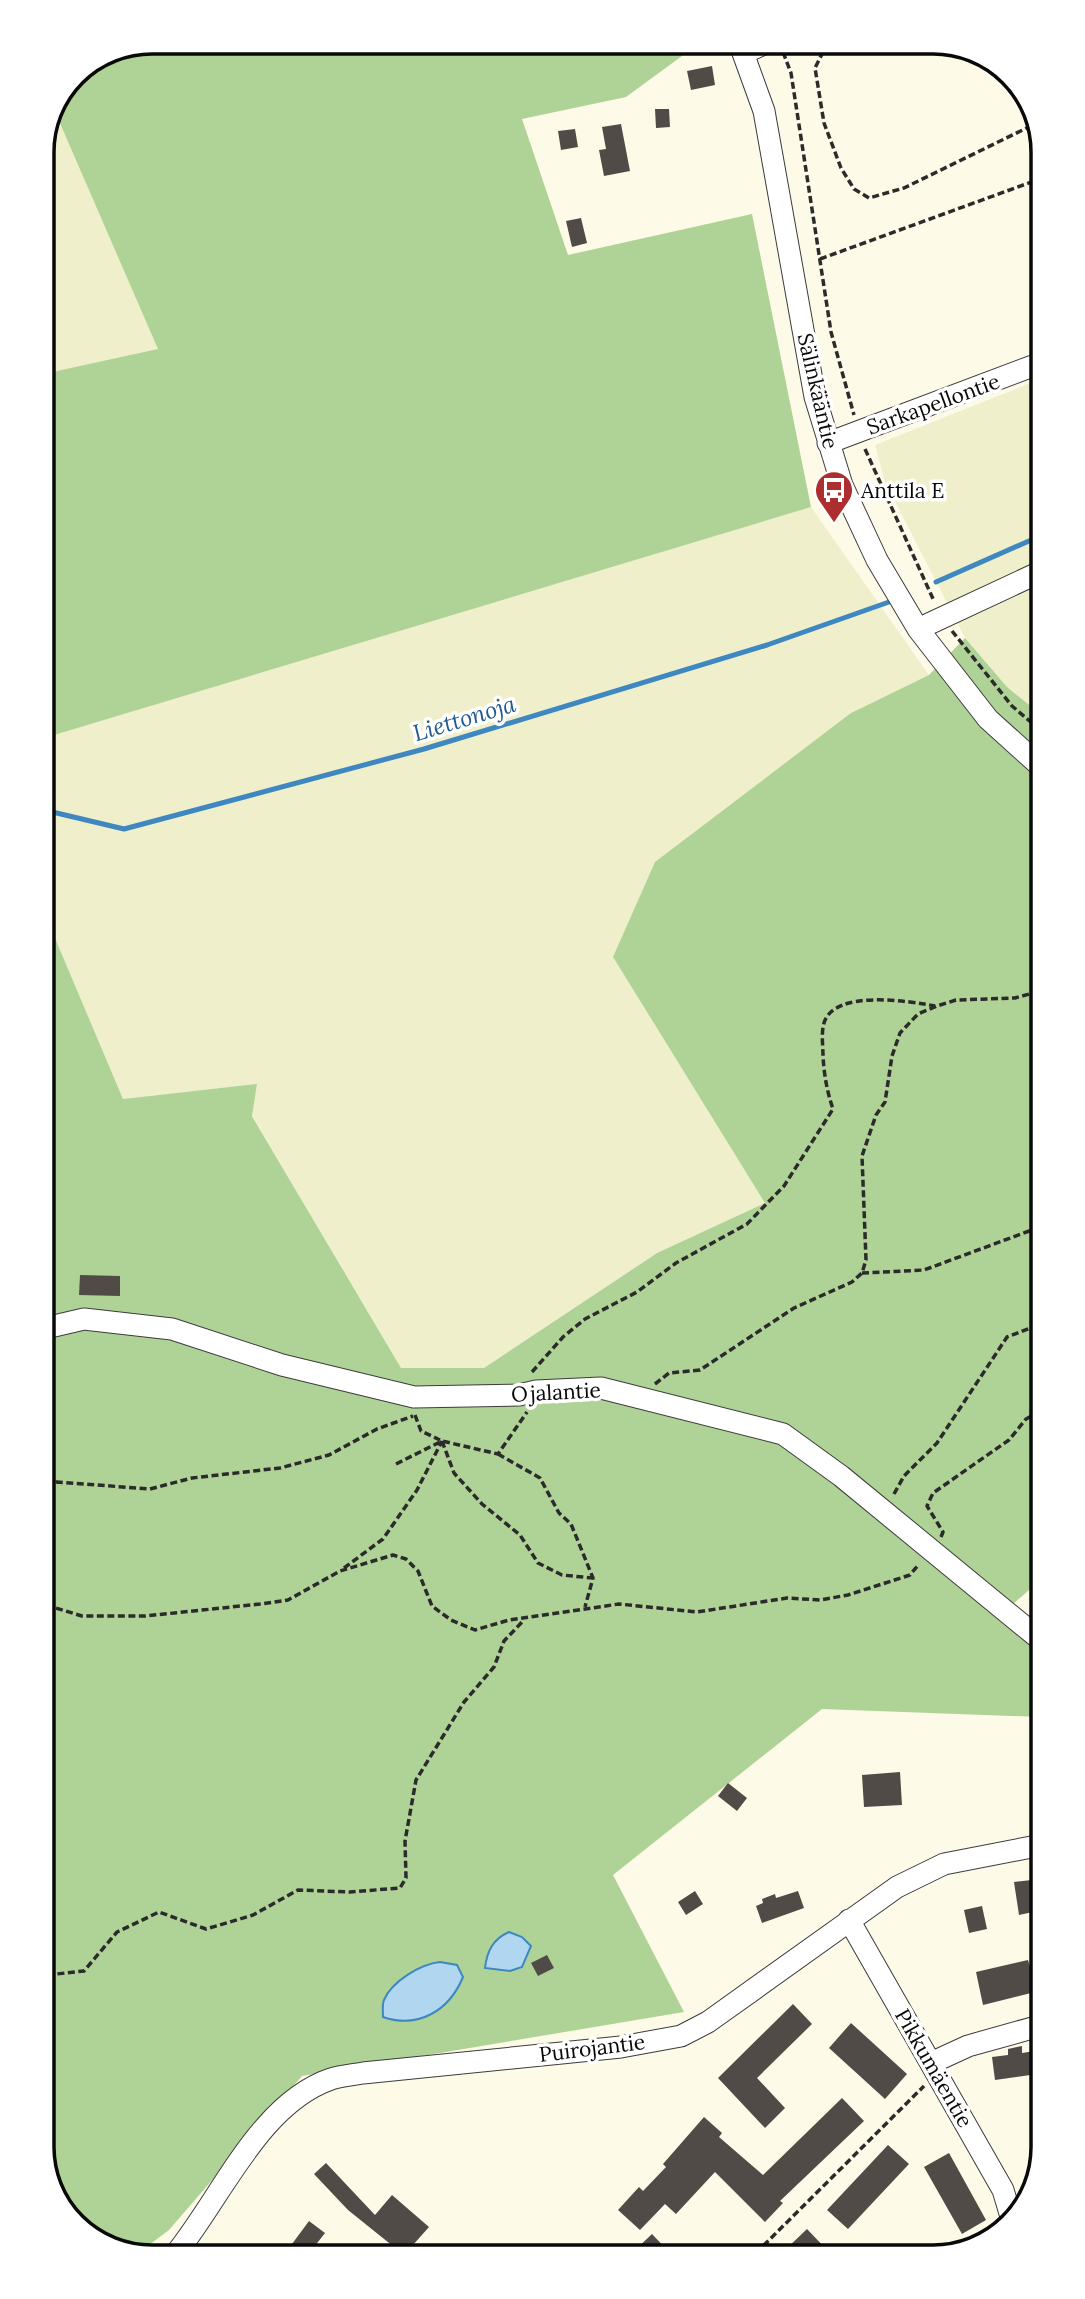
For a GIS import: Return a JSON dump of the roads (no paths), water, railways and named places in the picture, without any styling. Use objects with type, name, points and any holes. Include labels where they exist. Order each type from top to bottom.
[{"type":"street","name":"Sälinkääntie","points":[[744,54],[764,111],[815,397],[842,485],[877,560],[918,629],[988,719],[1031,758]]},
{"type":"street","name":"Sarkapellontie","points":[[828,443],[1031,367]]},
{"type":"street","points":[[918,629],[1031,576]]},
{"type":"street","name":"Ojalantie","points":[[54,1326],[84,1319],[172,1329],[415,1406],[527,1393],[601,1388],[783,1434],[884,1511],[1031,1633]]},
{"type":"street","name":"Puirojantie","points":[[183,2245],[199,2227],[260,2130],[307,2091],[331,2079],[621,2047],[681,2036],[708,2022],[897,1887],[944,1864],[1031,1847]]},
{"type":"street","name":"Pikkumäentie","points":[[849,1920],[1003,2190],[1009,2209]]},
{"type":"street","points":[[934,2069],[968,2046],[1031,2028]]},
{"type":"water","points":[[509,1932],[522,1937],[531,1946],[522,1967],[510,1971],[485,1968],[492,1946]]},
{"type":"water","points":[[440,1962],[457,1965],[463,1977],[450,1999],[441,2008],[420,2019],[408,2021],[383,2017],[383,2002],[393,1986],[416,1970]]},
{"type":"waterway","name":"Liettonoja","points":[[936,582],[1031,540]]},
{"type":"waterway","name":"Liettonoja","points":[[54,812],[124,829],[424,749],[767,645],[889,602]]},
{"type":"place","name":"Anttila E","points":[[834,524]]}]
